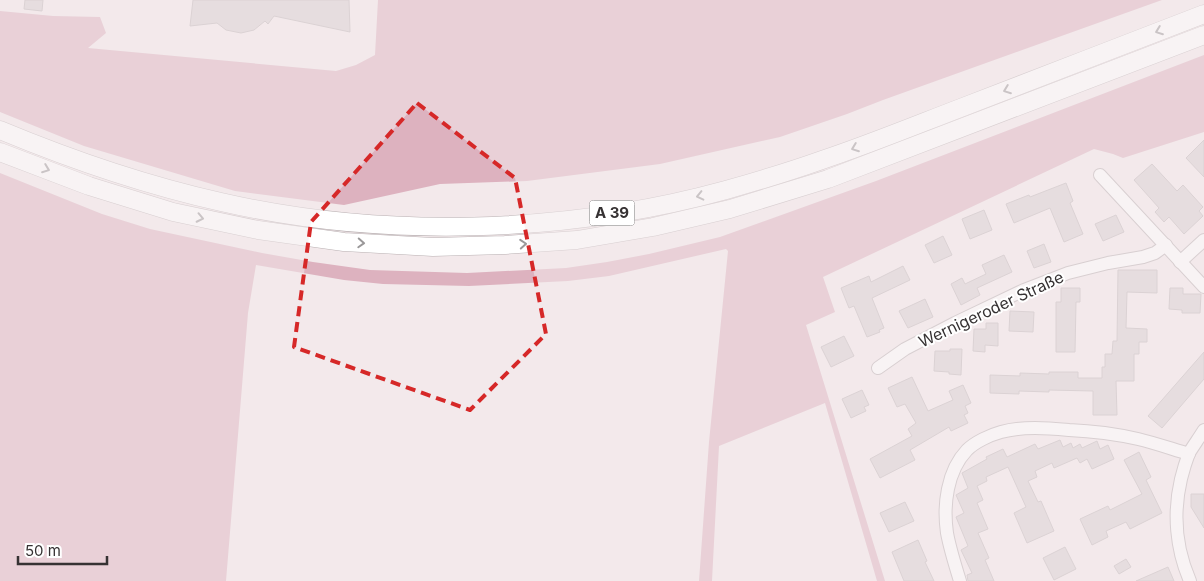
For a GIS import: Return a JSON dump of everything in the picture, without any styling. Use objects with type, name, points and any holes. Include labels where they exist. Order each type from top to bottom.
[{"type":"highway","name":"A 39","points":[[0,130],[28,142],[141,182],[224,203],[300,216],[385,225],[431,226],[503,225],[575,219],[650,208],[715,192],[821,161],[1204,14]]},
{"type":"highway","name":"A 39","points":[[0,152],[89,186],[172,212],[258,230],[344,242],[433,247],[577,240],[653,227],[730,209],[828,179],[1204,36]]},
{"type":"street","points":[[1100,175],[1204,287]]},
{"type":"street","points":[[1180,262],[1204,240]]},
{"type":"street","name":"Wernigeroder Straße","points":[[878,368],[905,349],[1024,290],[1068,274],[1108,263],[1142,258],[1166,246]]},
{"type":"street","points":[[960,581],[952,557],[947,532],[947,496],[950,480],[957,464],[968,449],[982,440],[1000,433],[1020,429],[1046,428],[1087,431],[1137,439],[1189,454]]},
{"type":"street","points":[[1190,581],[1184,566],[1179,543],[1178,491],[1189,454],[1204,430]]},
{"type":"highlighted area","points":[[417,103],[515,178],[546,334],[470,410],[294,347],[311,222]]},
{"type":"shaded area","points":[[378,0],[1162,0],[780,137],[660,164],[527,181],[440,184],[344,205],[235,191],[84,146],[0,112],[0,11],[53,16],[100,17],[106,33],[88,48],[336,71],[356,65],[375,55]]},
{"type":"shaded area","points":[[1204,55],[1204,132],[1123,158],[1094,149],[823,277],[835,312],[806,325],[885,581],[877,581],[825,403],[719,446],[712,581],[699,581],[709,442],[728,251],[726,249],[609,276],[568,281],[469,286],[383,284],[344,280],[256,265],[248,313],[226,581],[0,581],[0,173],[102,214],[150,229],[313,262],[370,270],[467,273],[566,268],[649,254],[720,237],[876,181]]},
{"type":"building","points":[[25,0],[43,0],[42,11],[24,9]]},
{"type":"building","points":[[193,0],[349,0],[350,32],[274,16],[268,24],[265,21],[254,30],[241,33],[226,30],[217,23],[190,26]]},
{"type":"building","points":[[1204,140],[1204,177],[1186,158]]},
{"type":"building","points":[[1152,164],[1177,191],[1183,185],[1203,207],[1199,211],[1203,216],[1184,234],[1169,217],[1164,222],[1155,212],[1159,208],[1134,180]]},
{"type":"building","points":[[1066,183],[1073,201],[1070,203],[1083,234],[1064,242],[1050,208],[1014,223],[1006,204]]},
{"type":"building","points":[[984,210],[992,230],[970,239],[962,219]]},
{"type":"building","points":[[1116,215],[1124,232],[1103,241],[1095,224]]},
{"type":"building","points":[[943,236],[952,255],[934,263],[925,245]]},
{"type":"building","points":[[1044,244],[1051,262],[1034,268],[1027,251]]},
{"type":"building","points":[[1004,255],[1012,272],[977,288],[980,295],[961,305],[951,284],[962,278],[965,284],[986,274],[982,265]]},
{"type":"building","points":[[903,266],[910,280],[872,298],[884,328],[879,330],[880,332],[867,337],[854,306],[849,308],[841,288],[869,276],[871,282]]},
{"type":"building","points":[[1118,270],[1157,270],[1157,293],[1127,292],[1126,328],[1147,329],[1147,342],[1139,342],[1139,354],[1134,354],[1134,381],[1116,381],[1117,415],[1093,415],[1093,391],[1049,390],[1049,392],[1019,391],[1019,394],[990,393],[990,375],[1020,376],[1020,373],[1078,372],[1078,378],[1102,378],[1102,367],[1105,367],[1105,354],[1112,354],[1113,341],[1117,341]]},
{"type":"building","points":[[1061,288],[1080,288],[1080,302],[1076,302],[1075,352],[1056,352],[1056,302],[1061,302]]},
{"type":"building","points":[[1170,288],[1183,288],[1183,294],[1201,294],[1200,313],[1182,313],[1182,310],[1169,309]]},
{"type":"building","points":[[925,299],[933,317],[908,328],[899,311]]},
{"type":"building","points":[[1010,311],[1034,312],[1033,332],[1009,331]]},
{"type":"building","points":[[986,323],[998,323],[998,346],[985,345],[985,352],[973,351],[974,329],[986,329]]},
{"type":"building","points":[[844,336],[854,356],[831,367],[821,347]]},
{"type":"building","points":[[950,349],[962,349],[961,375],[934,371],[935,351],[950,351]]},
{"type":"building","points":[[1204,352],[1204,379],[1162,428],[1148,416]]},
{"type":"building","points":[[912,377],[928,411],[953,400],[949,391],[963,385],[971,403],[965,406],[968,413],[964,415],[968,423],[951,431],[949,427],[910,450],[915,460],[880,478],[870,459],[912,436],[908,429],[916,423],[905,404],[897,407],[888,388]]},
{"type":"building","points":[[862,390],[869,405],[864,407],[866,411],[851,418],[842,399]]},
{"type":"building","points":[[1060,440],[1063,447],[1071,443],[1073,448],[1080,444],[1082,448],[1097,441],[1100,449],[1108,445],[1114,459],[1092,469],[1087,459],[1080,463],[1077,458],[1054,468],[1052,463],[1035,471],[1037,477],[1028,481],[1038,502],[1041,501],[1054,531],[1027,543],[1014,513],[1026,507],[1008,467],[986,477],[987,481],[977,486],[983,500],[977,503],[988,529],[978,533],[989,558],[985,560],[994,581],[968,581],[967,575],[972,573],[961,550],[968,546],[956,517],[964,513],[956,495],[968,488],[962,473],[987,459],[986,457],[1003,449],[1007,457],[1035,444],[1038,449]]},
{"type":"building","points":[[1139,452],[1151,477],[1146,480],[1162,513],[1130,529],[1126,522],[1106,531],[1108,537],[1092,545],[1080,519],[1108,506],[1110,510],[1142,494],[1124,460]]},
{"type":"building","points":[[1191,494],[1204,494],[1204,528],[1191,507]]},
{"type":"building","points":[[905,502],[914,521],[889,532],[880,513]]},
{"type":"building","points":[[918,540],[934,581],[904,581],[892,552]]},
{"type":"building","points":[[1065,547],[1076,569],[1054,580],[1043,558]]},
{"type":"building","points":[[1126,559],[1131,567],[1119,574],[1114,566]]},
{"type":"building","points":[[1168,567],[1174,581],[1136,581]]}]
